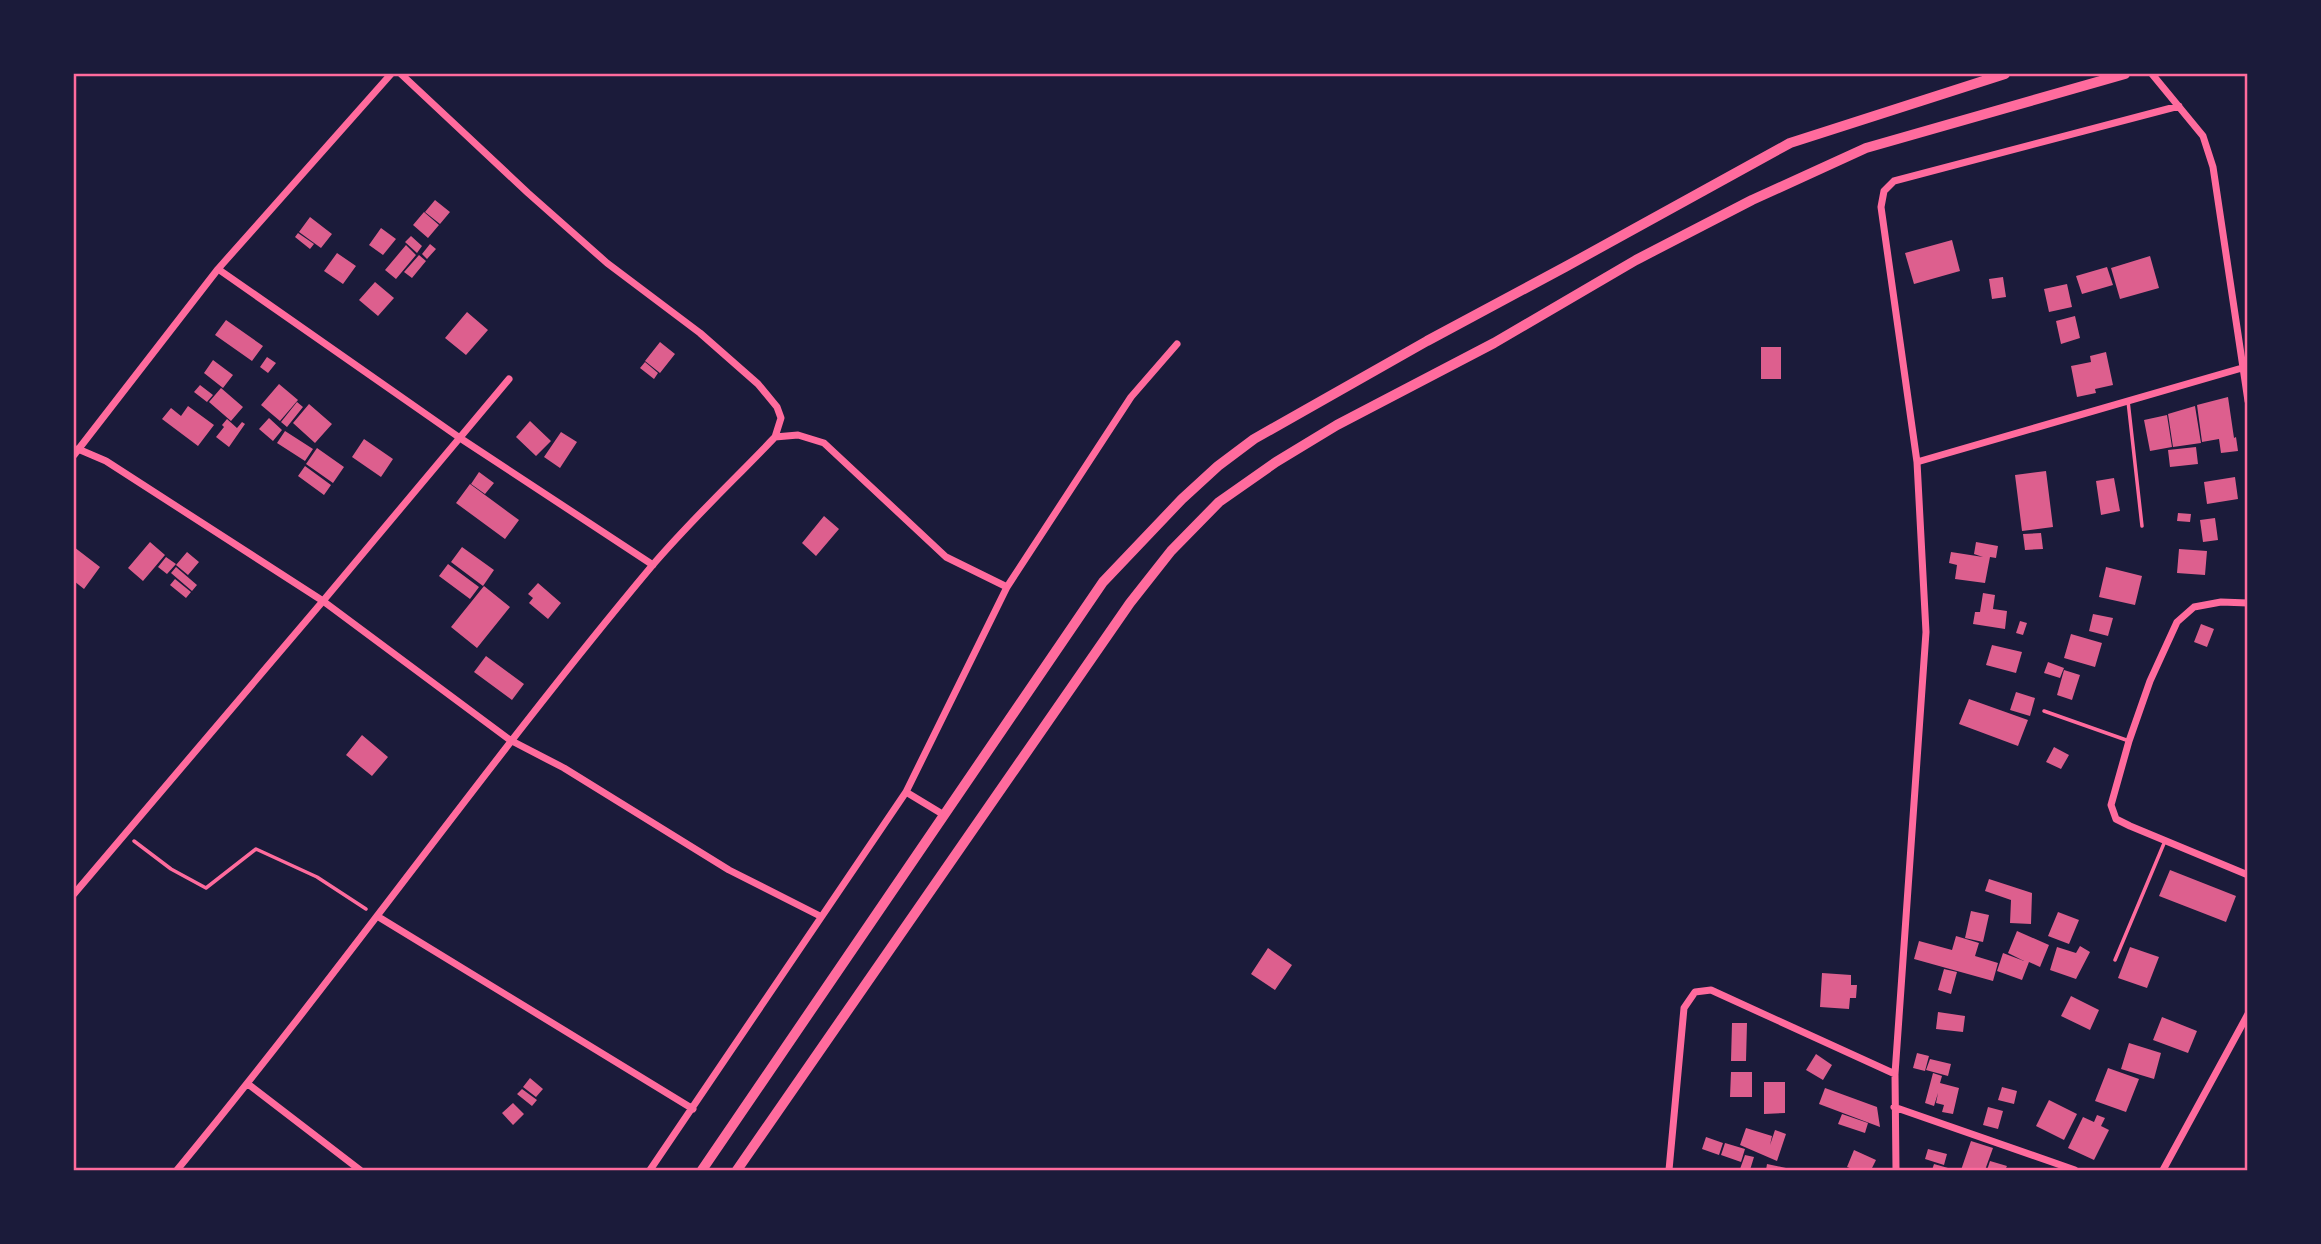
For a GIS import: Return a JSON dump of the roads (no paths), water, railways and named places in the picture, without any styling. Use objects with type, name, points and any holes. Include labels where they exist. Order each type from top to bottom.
[{"type":"main road","points":[[702,1171],[1103,582],[1182,499],[1218,466],[1254,439],[1427,341],[1790,143],[2005,74]]},
{"type":"main road","points":[[737,1171],[1130,603],[1171,551],[1219,502],[1276,462],[1337,425],[1494,343],[1636,260],[1752,200],[1866,148],[2125,74]]},
{"type":"street","points":[[391,74],[218,269],[76,452],[106,461],[323,601],[510,740],[564,768],[729,870],[820,916]]},
{"type":"street","points":[[177,1171],[248,1084],[510,740],[653,565],[775,437],[781,418],[777,407],[758,384],[700,333],[607,263],[401,74]]},
{"type":"street","points":[[2152,74],[2203,136],[2213,167],[2248,401]]},
{"type":"street","points":[[1896,1171],[1895,1074],[1926,632],[1917,462],[1881,207],[1884,191],[1894,181],[2179,106]]},
{"type":"street","points":[[218,269],[460,438],[653,565]]},
{"type":"street","points":[[650,1171],[906,792],[1007,587],[1131,397],[1177,344]]},
{"type":"street","points":[[1917,462],[2242,368]]},
{"type":"street","points":[[74,894],[509,379]]},
{"type":"street","points":[[775,437],[798,435],[824,443],[946,557],[1007,587]]},
{"type":"street","points":[[2248,603],[2221,602],[2193,607],[2177,622],[2150,681],[2111,805],[2116,819],[2248,875]]},
{"type":"street","points":[[906,792],[944,815]]},
{"type":"street","points":[[377,916],[693,1109]]},
{"type":"street","points":[[1669,1171],[1684,1008],[1695,992],[1711,990],[1895,1074]]},
{"type":"street","points":[[2163,1171],[2248,1014]]},
{"type":"street","points":[[248,1084],[359,1171]]},
{"type":"street","points":[[1894,1107],[2074,1171]]},
{"type":"lane","points":[[2128,401],[2142,526]]},
{"type":"lane","points":[[2044,711],[2129,741]]},
{"type":"lane","points":[[2115,960],[2166,839]]}]
